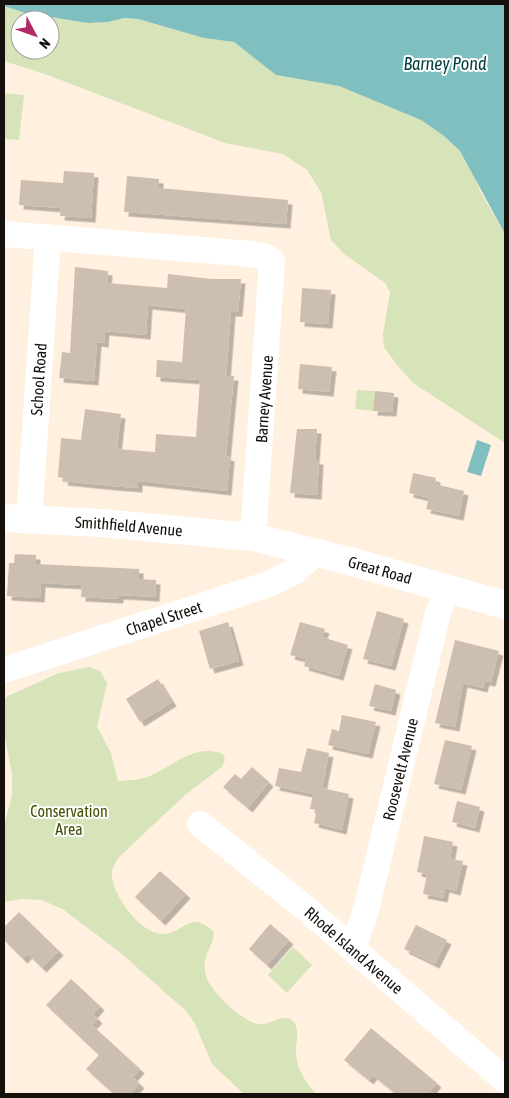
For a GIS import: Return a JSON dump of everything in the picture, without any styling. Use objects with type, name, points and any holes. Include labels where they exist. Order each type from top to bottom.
[{"type":"main road","name":"Smithfield Avenue","points":[[16,519],[101,523],[253,537]]},
{"type":"main road","name":"Great Road","points":[[253,537],[448,588],[505,606]]},
{"type":"street","points":[[4,234],[48,237]]},
{"type":"street","name":"Barney Avenue","points":[[48,237],[250,254],[266,256],[272,261],[253,537]]},
{"type":"street","name":"School Road","points":[[16,519],[48,237]]},
{"type":"street","name":"Chapel Street","points":[[4,670],[269,584],[295,571],[315,553]]},
{"type":"street","name":"Roosevelt Avenue","points":[[353,949],[366,910],[438,613],[448,588]]},
{"type":"street","name":"Rhode Island Avenue","points":[[200,824],[353,949],[505,1080]]},
{"type":"green space","points":[[4,6],[16,10],[10,10],[10,60],[60,60],[60,19],[88,23],[108,22],[124,18],[138,19],[204,38],[234,42],[276,75],[339,86],[421,120],[444,136],[460,151],[470,166],[481,193],[505,234],[505,443],[413,383],[397,365],[384,347],[383,334],[390,292],[385,283],[344,254],[331,240],[321,192],[307,170],[283,154],[225,143],[45,74],[4,61]]},
{"type":"green space","points":[[4,93],[24,95],[19,140],[4,139]]},
{"type":"green space","points":[[357,390],[375,391],[373,411],[355,409]]},
{"type":"green space","name":"Conservation Area","points":[[89,667],[100,671],[107,683],[97,727],[111,753],[118,781],[146,777],[185,757],[204,751],[223,754],[225,760],[222,767],[185,795],[118,858],[112,873],[117,894],[137,921],[145,928],[154,932],[170,933],[192,922],[198,922],[214,932],[205,960],[205,972],[212,987],[242,1017],[257,1024],[283,1018],[292,1020],[297,1032],[296,1051],[300,1071],[309,1086],[317,1094],[244,1094],[212,1064],[195,1024],[187,1012],[122,954],[64,910],[42,900],[22,899],[4,902],[4,826],[12,796],[12,773],[4,733],[4,700],[8,696],[59,673]]},
{"type":"green space","points":[[293,947],[312,965],[287,993],[268,975]]},
{"type":"water","name":"Barney Pond","points":[[4,4],[505,4],[505,234],[460,151],[444,136],[421,120],[339,86],[276,75],[234,42],[204,38],[138,19],[124,18],[108,22],[88,23],[60,19],[60,10],[16,10],[4,6]]},
{"type":"water","points":[[477,440],[491,445],[481,476],[467,472]]},
{"type":"building","points":[[64,171],[94,173],[91,218],[60,216],[61,208],[19,205],[21,180],[63,183]]},
{"type":"building","points":[[127,176],[159,179],[159,188],[288,200],[286,224],[124,212]]},
{"type":"building","points":[[75,267],[108,271],[107,283],[167,288],[168,274],[211,279],[241,279],[238,312],[231,312],[226,376],[234,376],[226,456],[230,457],[227,491],[138,481],[138,488],[112,486],[63,481],[64,478],[58,477],[61,438],[81,440],[85,409],[121,414],[117,449],[155,452],[156,434],[196,437],[200,380],[156,377],[157,360],[182,362],[186,309],[148,305],[146,335],[105,331],[104,343],[97,342],[94,381],[59,378],[62,352],[70,353]]},
{"type":"building","points":[[302,288],[331,290],[328,324],[300,322]]},
{"type":"building","points":[[300,364],[332,367],[329,392],[298,389]]},
{"type":"building","points":[[375,391],[394,393],[392,412],[373,411]]},
{"type":"building","points":[[297,429],[317,429],[315,460],[319,460],[317,495],[290,493]]},
{"type":"building","points":[[413,473],[436,478],[435,484],[464,491],[459,516],[426,509],[429,498],[409,493]]},
{"type":"building","points":[[15,554],[36,555],[36,564],[139,569],[139,579],[156,580],[155,597],[119,595],[119,599],[81,597],[82,585],[41,583],[40,598],[7,596],[9,563],[14,563]]},
{"type":"building","points":[[377,611],[404,619],[391,666],[363,659]]},
{"type":"building","points":[[228,622],[239,661],[210,669],[199,631]]},
{"type":"building","points":[[300,622],[325,629],[322,637],[348,645],[339,676],[304,666],[306,659],[290,655]]},
{"type":"building","points":[[455,640],[499,651],[491,682],[485,681],[483,688],[463,683],[455,727],[435,723]]},
{"type":"building","points":[[158,679],[172,702],[140,722],[126,699]]},
{"type":"building","points":[[375,684],[396,690],[391,711],[369,706]]},
{"type":"building","points":[[342,715],[376,722],[368,754],[328,745],[332,729],[339,731]]},
{"type":"building","points":[[445,740],[472,746],[461,790],[434,784]]},
{"type":"building","points":[[307,748],[329,753],[322,788],[349,794],[342,830],[314,823],[317,810],[310,809],[313,794],[275,786],[279,768],[301,772]]},
{"type":"building","points":[[252,767],[269,782],[248,808],[223,787],[235,774],[241,779]]},
{"type":"building","points":[[457,801],[480,807],[475,828],[452,822]]},
{"type":"building","points":[[424,836],[453,842],[450,859],[463,861],[456,891],[445,888],[443,898],[423,894],[427,874],[417,872]]},
{"type":"building","points":[[160,871],[186,894],[161,921],[135,897]]},
{"type":"building","points":[[19,912],[59,951],[42,968],[28,954],[23,959],[4,940],[4,927]]},
{"type":"building","points":[[270,924],[289,940],[267,965],[249,949]]},
{"type":"building","points":[[416,925],[447,940],[435,964],[404,949]]},
{"type":"building","points":[[71,979],[100,1006],[93,1014],[98,1019],[92,1025],[140,1069],[133,1077],[140,1084],[130,1094],[114,1094],[86,1069],[99,1055],[46,1005]]},
{"type":"building","points":[[371,1028],[437,1083],[428,1094],[396,1094],[373,1075],[369,1080],[344,1060]]}]
